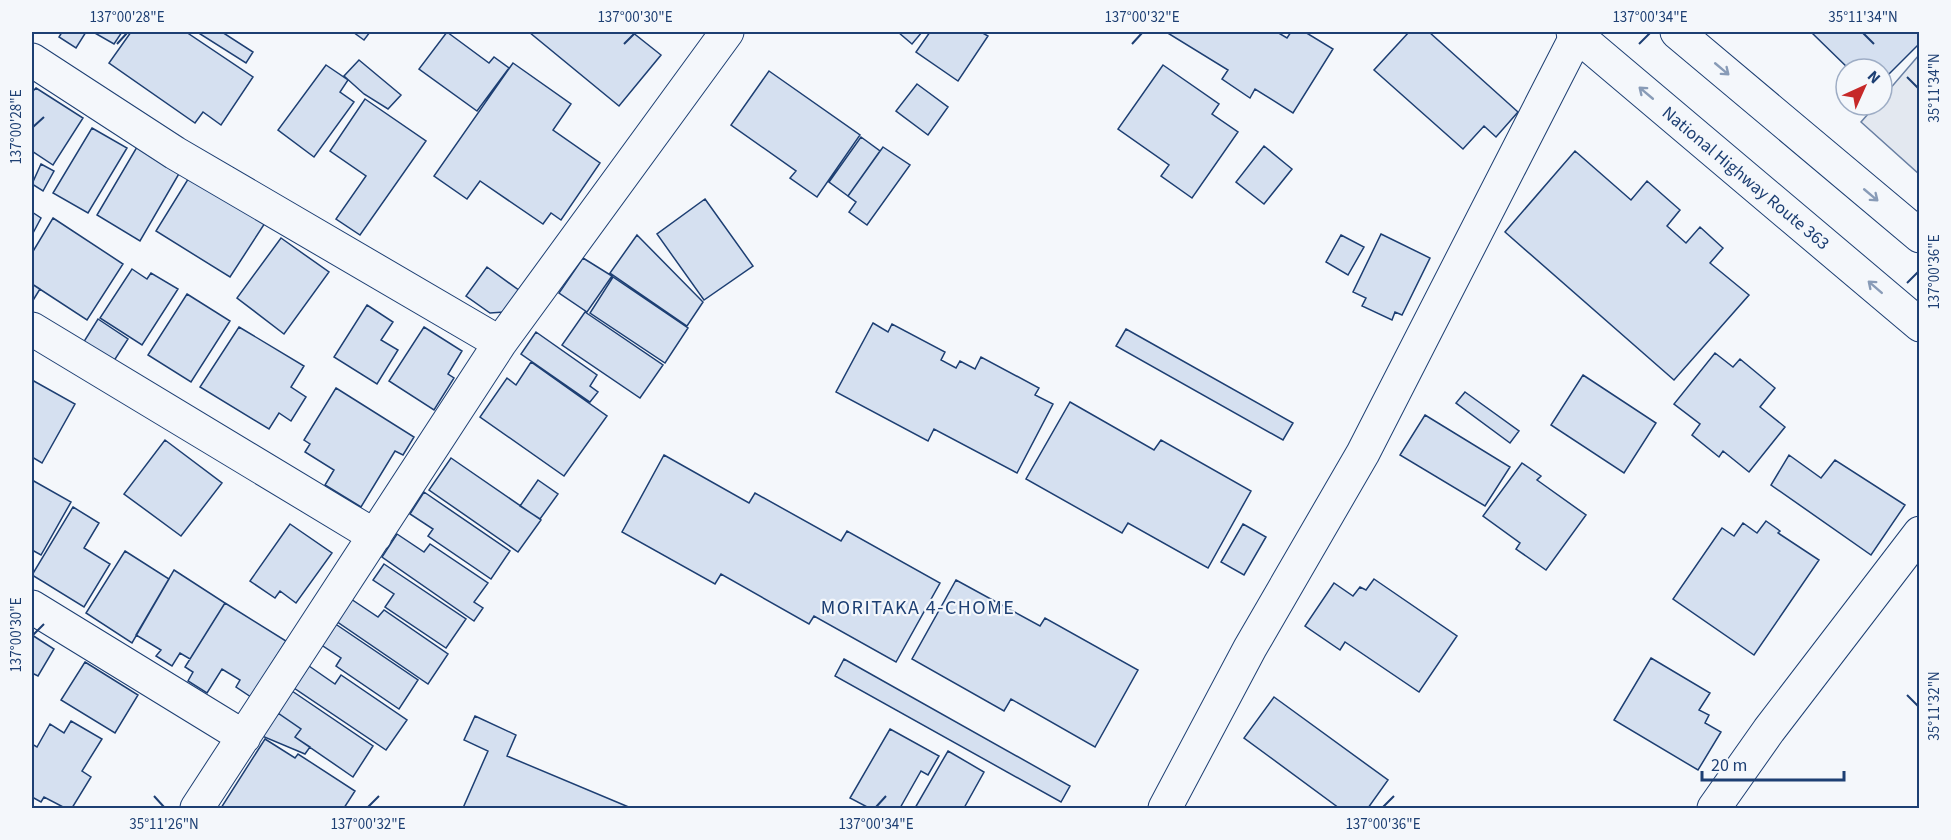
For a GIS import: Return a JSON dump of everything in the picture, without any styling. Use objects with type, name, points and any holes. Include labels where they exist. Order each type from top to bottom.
[{"type":"main road","points":[[197,808],[500,344],[727,32]]},
{"type":"main road","points":[[1677,32],[1920,236]]},
{"type":"main road","points":[[1165,808],[1250,648],[1369,443],[1575,33]]},
{"type":"main road","name":"National Highway Route 363","points":[[1575,33],[1920,325]]},
{"type":"main road","points":[[32,60],[175,153],[500,344]]},
{"type":"main road","points":[[32,329],[375,536]]},
{"type":"main road","points":[[1714,808],[1769,730],[1920,532]]},
{"type":"main road","points":[[32,607],[244,737]]},
{"type":"shaded area","points":[[1919,55],[1919,174],[1861,122],[1865,117],[1894,117],[1894,84]]},
{"type":"building","points":[[62,32],[86,32],[76,48],[59,37]]},
{"type":"building","points":[[93,32],[122,32],[114,44]]},
{"type":"building","points":[[131,32],[186,32],[253,77],[221,125],[203,112],[195,123],[109,63]]},
{"type":"building","points":[[197,32],[222,32],[253,52],[246,63]]},
{"type":"building","points":[[353,32],[370,32],[364,40]]},
{"type":"building","points":[[447,32],[489,63],[494,57],[509,68],[477,111],[419,69]]},
{"type":"building","points":[[529,32],[632,32],[661,55],[619,106]]},
{"type":"building","points":[[898,32],[922,32],[912,44]]},
{"type":"building","points":[[930,32],[981,32],[988,36],[958,81],[916,52]]},
{"type":"building","points":[[1166,32],[1277,32],[1287,38],[1291,32],[1305,32],[1333,49],[1293,113],[1255,89],[1250,98],[1222,79],[1228,70]]},
{"type":"building","points":[[1409,32],[1429,32],[1518,112],[1496,137],[1484,126],[1463,149],[1374,70]]},
{"type":"building","points":[[1811,32],[1920,32],[1920,43],[1894,69],[1894,57],[1837,57]]},
{"type":"building","points":[[359,60],[401,95],[388,109],[364,94],[344,76]]},
{"type":"building","points":[[513,63],[571,104],[553,130],[600,163],[561,220],[551,213],[543,224],[480,181],[467,199],[434,176]]},
{"type":"building","points":[[326,65],[348,80],[340,92],[354,102],[314,157],[278,130]]},
{"type":"building","points":[[1163,65],[1219,104],[1212,114],[1238,132],[1192,198],[1161,176],[1169,165],[1118,129]]},
{"type":"building","points":[[769,71],[860,135],[817,197],[790,178],[796,171],[731,125]]},
{"type":"building","points":[[917,84],[948,107],[928,135],[896,111]]},
{"type":"building","points":[[36,88],[83,118],[53,165],[32,151],[32,92]]},
{"type":"building","points":[[365,99],[426,141],[360,235],[336,219],[366,176],[330,151]]},
{"type":"building","points":[[92,128],[127,148],[88,213],[53,193]]},
{"type":"building","points":[[861,137],[880,151],[848,196],[829,182]]},
{"type":"building","points":[[1264,146],[1292,169],[1264,204],[1236,182]]},
{"type":"building","points":[[137,147],[180,172],[140,241],[97,215]]},
{"type":"building","points":[[883,147],[910,165],[867,225],[849,212],[856,202],[848,196]]},
{"type":"building","points":[[1575,151],[1631,200],[1647,181],[1680,210],[1667,226],[1686,243],[1700,227],[1723,248],[1710,263],[1749,295],[1674,380],[1505,232]]},
{"type":"building","points":[[41,164],[54,171],[43,191],[32,184]]},
{"type":"building","points":[[190,176],[265,223],[230,277],[156,231]]},
{"type":"building","points":[[705,199],[753,266],[704,300],[657,234]]},
{"type":"building","points":[[32,212],[41,218],[32,235]]},
{"type":"building","points":[[53,218],[123,264],[87,320],[32,284],[32,253]]},
{"type":"building","points":[[1381,234],[1430,258],[1402,315],[1395,312],[1392,320],[1362,306],[1366,298],[1353,292]]},
{"type":"building","points":[[637,235],[703,302],[687,326],[610,273]]},
{"type":"building","points":[[1341,235],[1364,247],[1348,275],[1326,262]]},
{"type":"building","points":[[281,238],[329,272],[284,334],[237,298]]},
{"type":"building","points":[[583,258],[612,276],[587,312],[559,293]]},
{"type":"building","points":[[487,267],[520,291],[504,312],[490,313],[466,296]]},
{"type":"building","points":[[132,269],[147,279],[151,273],[178,289],[142,345],[100,318]]},
{"type":"building","points":[[613,277],[688,328],[665,363],[590,313]]},
{"type":"building","points":[[32,284],[40,289],[32,302]]},
{"type":"building","points":[[187,294],[230,321],[191,382],[148,355]]},
{"type":"building","points":[[367,305],[393,322],[381,340],[398,350],[377,384],[334,357]]},
{"type":"building","points":[[585,312],[663,365],[640,398],[562,345]]},
{"type":"building","points":[[98,319],[128,339],[110,367],[80,348]]},
{"type":"building","points":[[873,323],[888,332],[892,324],[945,352],[941,360],[956,368],[960,361],[975,369],[981,357],[1039,388],[1035,395],[1053,404],[1017,473],[934,429],[928,441],[836,392]]},
{"type":"building","points":[[239,327],[304,366],[291,387],[306,397],[291,421],[279,413],[269,429],[200,387]]},
{"type":"building","points":[[424,327],[462,351],[448,374],[454,378],[434,410],[389,381]]},
{"type":"building","points":[[1126,329],[1293,423],[1283,440],[1116,346]]},
{"type":"building","points":[[536,332],[597,375],[590,386],[598,392],[590,402],[521,354]]},
{"type":"building","points":[[1715,353],[1733,367],[1740,359],[1775,388],[1760,407],[1785,427],[1749,472],[1723,451],[1719,457],[1692,435],[1700,424],[1674,404]]},
{"type":"building","points":[[531,362],[607,416],[564,476],[480,417],[507,378],[516,385]]},
{"type":"building","points":[[1583,375],[1656,423],[1624,473],[1551,425]]},
{"type":"building","points":[[32,380],[75,404],[42,463],[32,457]]},
{"type":"building","points":[[336,388],[414,437],[403,455],[395,451],[361,507],[325,485],[334,470],[305,452],[310,444],[304,440]]},
{"type":"building","points":[[1465,392],[1519,431],[1510,443],[1456,403]]},
{"type":"building","points":[[1070,402],[1154,450],[1161,440],[1251,491],[1208,568],[1128,523],[1122,533],[1026,479]]},
{"type":"building","points":[[1425,415],[1510,467],[1485,506],[1400,455]]},
{"type":"building","points":[[165,440],[222,483],[181,536],[124,494]]},
{"type":"building","points":[[664,455],[749,503],[755,493],[841,541],[847,531],[940,583],[896,662],[814,616],[809,624],[721,574],[715,584],[622,532]]},
{"type":"building","points":[[1789,455],[1821,478],[1835,460],[1905,505],[1871,555],[1771,485]]},
{"type":"building","points":[[451,458],[541,520],[518,552],[429,490]]},
{"type":"building","points":[[1522,463],[1541,476],[1537,480],[1586,515],[1546,570],[1516,549],[1520,543],[1483,516]]},
{"type":"building","points":[[32,480],[71,502],[41,555],[32,550]]},
{"type":"building","points":[[538,480],[558,494],[540,519],[520,506]]},
{"type":"building","points":[[424,492],[510,551],[491,579],[428,536],[433,529],[410,514]]},
{"type":"building","points":[[73,507],[99,523],[84,548],[110,564],[84,607],[32,575]]},
{"type":"building","points":[[1766,521],[1780,531],[1778,533],[1819,560],[1754,655],[1673,599],[1722,528],[1734,536],[1743,523],[1757,533]]},
{"type":"building","points":[[290,524],[332,553],[296,603],[280,591],[275,598],[250,581]]},
{"type":"building","points":[[1243,524],[1266,537],[1244,575],[1221,562]]},
{"type":"building","points":[[397,534],[424,552],[430,544],[488,583],[474,602],[483,608],[474,621],[382,557]]},
{"type":"building","points":[[125,551],[169,579],[132,643],[86,613]]},
{"type":"building","points":[[384,564],[466,619],[446,648],[385,607],[394,594],[373,580]]},
{"type":"building","points":[[174,570],[225,603],[190,659],[180,653],[172,666],[156,656],[161,650],[136,635]]},
{"type":"building","points":[[1374,579],[1457,636],[1419,692],[1345,642],[1340,650],[1305,626],[1334,583],[1353,596],[1360,587],[1366,590]]},
{"type":"building","points":[[956,580],[1040,626],[1045,618],[1138,670],[1095,747],[1011,699],[1004,711],[912,659]]},
{"type":"building","points":[[351,599],[378,617],[384,610],[448,654],[428,684],[336,621]]},
{"type":"building","points":[[225,603],[286,641],[251,697],[236,687],[240,680],[222,669],[207,693],[188,681],[193,672],[185,667]]},
{"type":"building","points":[[334,623],[418,680],[399,709],[336,666],[341,658],[320,644]]},
{"type":"building","points":[[32,635],[54,649],[38,676],[32,673]]},
{"type":"building","points":[[1651,658],[1710,693],[1699,710],[1709,715],[1705,723],[1721,732],[1698,770],[1614,720]]},
{"type":"building","points":[[844,659],[1070,786],[1061,802],[835,676]]},
{"type":"building","points":[[85,662],[138,695],[115,733],[61,700]]},
{"type":"building","points":[[309,666],[335,684],[341,675],[407,720],[386,750],[294,688]]},
{"type":"building","points":[[292,691],[373,746],[353,777],[295,737],[301,729],[278,713]]},
{"type":"building","points":[[1274,697],[1388,780],[1368,808],[1339,808],[1244,738]]},
{"type":"building","points":[[278,713],[301,729],[295,737],[310,747],[305,754],[262,736]]},
{"type":"building","points":[[475,716],[516,735],[507,756],[631,808],[463,808],[488,751],[464,740]]},
{"type":"building","points":[[71,721],[102,739],[82,771],[91,777],[72,808],[65,808],[44,797],[41,802],[32,797],[32,744],[37,747],[50,724],[64,733]]},
{"type":"building","points":[[890,729],[939,756],[928,775],[921,771],[900,808],[869,808],[850,798]]},
{"type":"building","points":[[265,739],[295,758],[298,754],[355,791],[344,808],[221,808]]},
{"type":"building","points":[[948,751],[984,772],[964,808],[915,808]]},
{"type":"district","name":"MORITAKA 4-CHOME","points":[[918,607]]}]
